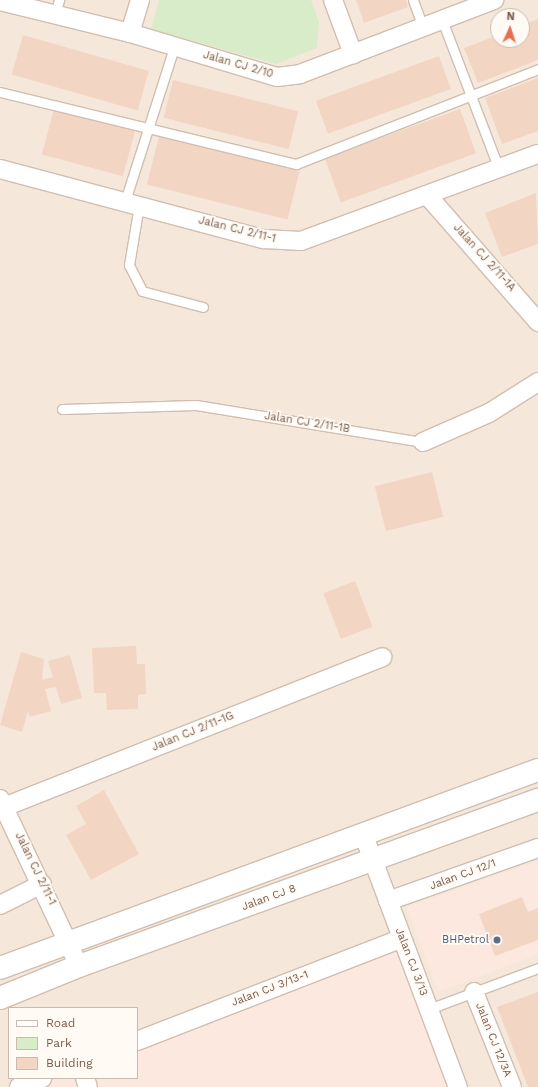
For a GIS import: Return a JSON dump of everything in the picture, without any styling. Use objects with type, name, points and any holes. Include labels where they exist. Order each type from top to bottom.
[{"type":"street","points":[[130,33],[140,0]]},
{"type":"street","points":[[333,0],[353,54]]},
{"type":"street","name":"Jalan CJ 2/10","points":[[0,1],[57,7],[174,47],[277,77],[300,74],[494,0]]},
{"type":"street","name":"Jalan CJ 2/11-1","points":[[0,169],[264,239],[301,241],[538,154]]},
{"type":"street","name":"Jalan CJ 2/11-1A","points":[[427,195],[538,322]]},
{"type":"street","name":"Jalan CJ 2/11-1B","points":[[423,442],[489,413],[538,382]]},
{"type":"street","name":"Jalan CJ 2/11-1G","points":[[2,803],[382,657]]},
{"type":"street","points":[[0,968],[68,940],[364,836],[538,770]]},
{"type":"street","name":"Jalan CJ 8","points":[[0,998],[79,966],[373,861],[538,800]]},
{"type":"street","name":"Jalan CJ 2/11-1","points":[[2,803],[42,884],[79,966]]},
{"type":"street","name":"Jalan CJ 3/13","points":[[364,836],[458,1087]]},
{"type":"street","name":"Jalan CJ 12/1","points":[[388,901],[538,848]]},
{"type":"street","points":[[0,905],[42,884]]},
{"type":"street","name":"Jalan CJ 3/13-1","points":[[138,1041],[402,938]]},
{"type":"street","name":"Jalan CJ 12/3A","points":[[474,992],[512,1087]]},
{"type":"street","points":[[19,1087],[39,1079]]},
{"type":"lane","points":[[413,0],[423,27]]},
{"type":"lane","points":[[442,20],[499,169]]},
{"type":"lane","points":[[174,47],[147,130],[132,203],[129,265],[142,292],[203,307]]},
{"type":"lane","points":[[0,92],[147,130],[296,164],[471,94],[538,69]]},
{"type":"lane","name":"Jalan CJ 2/11-1B","points":[[62,409],[196,405],[423,442]]},
{"type":"lane","points":[[429,1009],[538,968]]},
{"type":"shaded area","points":[[0,0],[538,0],[538,1087],[0,1087]]},
{"type":"shaded area","points":[[538,861],[538,954],[438,992],[407,907]]},
{"type":"shaded area","points":[[397,948],[450,1087],[36,1087],[57,1079],[138,1079],[138,1048]]},
{"type":"green space","points":[[159,0],[311,0],[319,22],[317,48],[276,64],[151,29]]},
{"type":"building","points":[[356,0],[406,0],[408,7],[364,23]]},
{"type":"building","points":[[538,19],[538,60],[478,83],[464,48],[490,38],[490,48],[530,48],[530,22]]},
{"type":"building","points":[[23,35],[149,71],[138,111],[12,74]]},
{"type":"building","points":[[439,56],[451,89],[328,134],[316,101]]},
{"type":"building","points":[[538,78],[538,131],[502,144],[485,98]]},
{"type":"building","points":[[173,80],[298,111],[289,149],[164,118]]},
{"type":"building","points":[[54,109],[135,131],[123,176],[42,154]]},
{"type":"building","points":[[460,109],[476,153],[341,202],[325,158]]},
{"type":"building","points":[[159,136],[300,171],[288,220],[147,185]]},
{"type":"building","points":[[536,193],[538,244],[502,257],[485,213]]},
{"type":"building","points":[[432,472],[443,517],[386,531],[375,486]]},
{"type":"building","points":[[355,581],[373,627],[341,639],[323,593]]},
{"type":"building","points":[[136,646],[137,664],[145,664],[146,694],[138,695],[138,709],[107,710],[106,693],[94,693],[92,648]]},
{"type":"building","points":[[21,652],[44,659],[42,680],[53,677],[48,661],[70,655],[82,698],[61,704],[56,687],[45,689],[51,711],[30,717],[28,711],[22,732],[0,725]]},
{"type":"building","points":[[104,790],[139,854],[91,880],[66,835],[86,824],[76,806]]},
{"type":"building","points":[[522,897],[528,912],[538,908],[538,940],[495,956],[479,914]]},
{"type":"building","points":[[538,992],[538,1087],[528,1087],[497,1007]]},
{"type":"place","name":"BHPetrol","points":[[497,940]]}]
